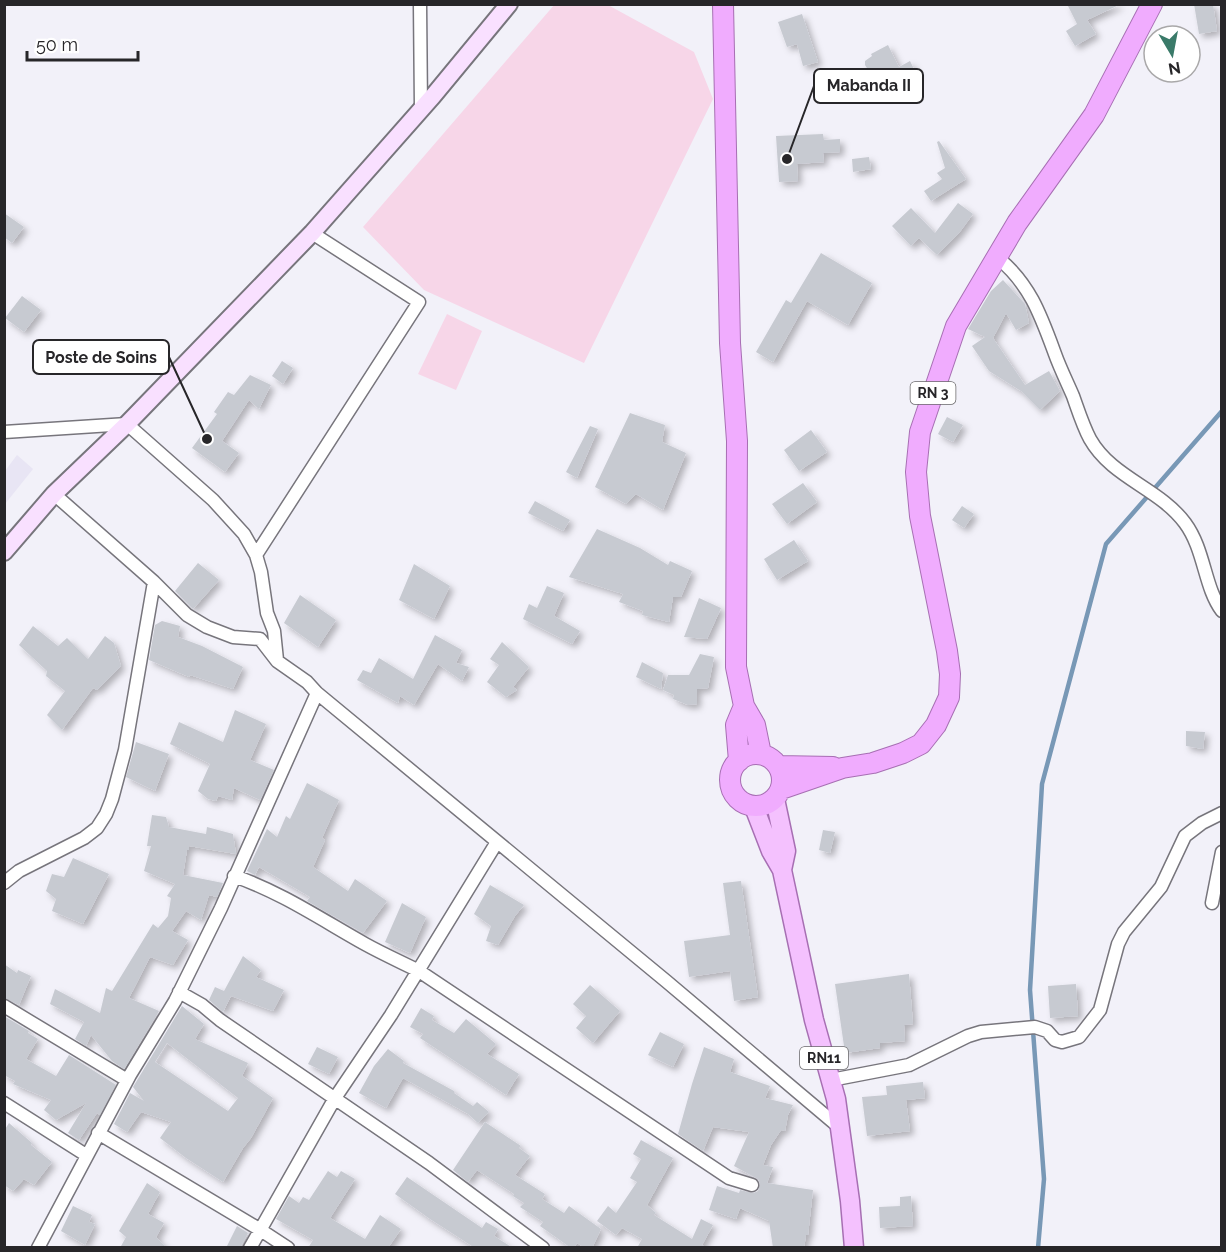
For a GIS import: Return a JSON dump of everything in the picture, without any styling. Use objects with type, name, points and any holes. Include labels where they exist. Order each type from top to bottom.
[{"type":"highway","points":[[723,4],[730,343],[737,441],[736,667],[744,705],[755,725],[761,754]]},
{"type":"highway","name":"RN 3","points":[[754,807],[766,805],[778,794],[842,768],[873,763],[903,753],[921,744],[936,725],[949,697],[950,674],[920,516],[916,472],[920,432],[956,326],[1017,223],[1094,115],[1152,4]]},
{"type":"highway","points":[[739,761],[735,725],[744,705]]},
{"type":"highway","points":[[754,807],[738,800],[730,785],[730,776],[739,761],[749,755],[761,754],[779,766],[783,780],[778,794]]},
{"type":"highway","name":"RN 3","points":[[779,766],[842,768]]},
{"type":"main road","points":[[4,552],[54,494],[127,424],[312,233],[509,4]]},
{"type":"main road","name":"RN11","points":[[778,794],[786,851],[782,870]]},
{"type":"main road","name":"RN11","points":[[754,807],[771,851],[782,870],[814,1020],[831,1080],[850,1201],[854,1248]]},
{"type":"street","points":[[420,4],[421,109]]},
{"type":"street","points":[[256,555],[419,302],[312,233]]},
{"type":"street","points":[[998,258],[1027,288],[1090,440],[1110,463],[1124,475],[1155,494],[1186,524],[1198,546],[1221,611]]},
{"type":"street","points":[[4,432],[127,424],[213,500],[244,534],[256,555],[267,612],[274,631],[277,661]]},
{"type":"street","points":[[54,494],[188,615],[207,627],[233,637],[260,639],[277,661],[307,682],[317,693],[839,1127]]},
{"type":"street","points":[[4,883],[20,871],[84,838],[97,828],[106,814],[125,750],[154,582]]},
{"type":"street","points":[[38,1248],[98,1133],[178,992],[234,876],[317,693]]},
{"type":"street","points":[[831,1080],[909,1065],[981,1032],[1035,1027],[1047,1031],[1055,1040],[1062,1042],[1080,1037],[1100,1010],[1118,944],[1124,932],[1161,887],[1185,836],[1202,823],[1221,813]]},
{"type":"street","points":[[250,1248],[335,1098],[419,971],[497,842]]},
{"type":"street","points":[[1212,903],[1221,852]]},
{"type":"street","points":[[234,876],[256,884],[419,971],[729,1178],[752,1185]]},
{"type":"street","points":[[178,992],[202,1005],[220,1020],[335,1098],[543,1248]]},
{"type":"street","points":[[4,1006],[128,1080]]},
{"type":"street","points":[[4,1103],[86,1155]]},
{"type":"street","points":[[98,1133],[260,1228],[288,1248]]},
{"type":"shaded area","points":[[555,4],[608,5],[694,52],[713,99],[584,363],[424,290],[363,227]]},
{"type":"shaded area","points":[[447,314],[482,331],[456,390],[418,374]]},
{"type":"shaded area","points":[[17,455],[33,469],[5,504],[5,471]]},
{"type":"building","points":[[1067,4],[1121,4],[1087,20],[1096,34],[1075,46],[1066,31],[1077,24]]},
{"type":"building","points":[[1194,4],[1213,4],[1217,31],[1202,34],[1202,24],[1197,24]]},
{"type":"building","points":[[802,14],[818,62],[803,66],[797,44],[787,47],[778,22]]},
{"type":"building","points":[[888,45],[899,67],[910,61],[917,75],[884,95],[865,65],[865,61],[872,56],[871,54]]},
{"type":"building","points":[[823,134],[824,140],[840,139],[840,152],[823,153],[824,162],[797,164],[798,181],[779,182],[776,136]]},
{"type":"building","points":[[939,141],[966,179],[931,201],[924,191],[942,179],[937,173],[945,168],[937,142]]},
{"type":"building","points":[[869,157],[871,169],[853,172],[852,159]]},
{"type":"building","points":[[958,203],[973,214],[959,233],[937,255],[919,238],[911,246],[892,226],[911,208],[935,233]]},
{"type":"building","points":[[4,213],[24,227],[12,243],[4,237]]},
{"type":"building","points":[[821,253],[872,283],[848,325],[807,301],[773,362],[756,352],[786,300],[791,303]]},
{"type":"building","points":[[1003,280],[1025,304],[1029,323],[1016,330],[1006,313],[993,338],[1025,385],[1049,371],[1060,391],[1040,410],[1021,391],[989,371],[972,346],[985,337],[968,329],[991,291]]},
{"type":"building","points":[[22,296],[41,310],[24,332],[5,318]]},
{"type":"building","points":[[282,361],[293,368],[283,384],[272,376]]},
{"type":"building","points":[[250,375],[271,385],[259,409],[249,400],[222,441],[239,453],[225,472],[192,448],[217,414],[214,412],[228,392],[234,395]]},
{"type":"building","points":[[630,413],[665,425],[662,442],[686,453],[663,510],[636,494],[626,504],[595,487]]},
{"type":"building","points":[[947,417],[963,425],[953,442],[938,434]]},
{"type":"building","points":[[590,426],[598,429],[577,478],[566,472]]},
{"type":"building","points":[[811,430],[827,452],[799,471],[784,450]]},
{"type":"building","points":[[803,483],[817,502],[787,524],[772,504]]},
{"type":"building","points":[[535,501],[570,520],[563,531],[528,513]]},
{"type":"building","points":[[962,506],[974,514],[964,528],[952,520]]},
{"type":"building","points":[[597,529],[640,548],[668,565],[670,561],[692,571],[681,597],[673,597],[669,622],[642,615],[643,611],[619,602],[623,594],[569,577]]},
{"type":"building","points":[[794,540],[808,561],[777,580],[764,559]]},
{"type":"building","points":[[198,563],[219,580],[193,609],[175,591]]},
{"type":"building","points":[[414,564],[450,586],[434,619],[399,600]]},
{"type":"building","points":[[547,586],[564,593],[554,616],[580,631],[572,644],[523,619],[529,604],[537,608]]},
{"type":"building","points":[[300,595],[336,620],[318,647],[284,623]]},
{"type":"building","points":[[699,598],[721,608],[707,639],[684,637]]},
{"type":"building","points":[[162,621],[180,626],[178,637],[202,646],[243,667],[233,689],[190,675],[189,677],[149,660],[155,625]]},
{"type":"building","points":[[33,626],[58,646],[67,638],[88,659],[105,636],[114,643],[121,666],[97,690],[93,688],[62,730],[47,715],[65,691],[46,676],[47,671],[19,645]]},
{"type":"building","points":[[435,635],[462,650],[456,663],[469,667],[462,681],[438,664],[414,705],[400,696],[398,703],[357,680],[363,670],[371,673],[379,658],[413,679]]},
{"type":"building","points":[[502,642],[529,667],[513,687],[517,690],[506,697],[487,682],[499,665],[490,659]]},
{"type":"building","points":[[700,654],[714,657],[708,688],[697,689],[697,704],[688,705],[673,699],[674,695],[663,690],[668,675],[689,675]]},
{"type":"building","points":[[642,662],[663,673],[661,689],[636,677]]},
{"type":"building","points":[[235,710],[266,724],[250,760],[274,770],[260,800],[234,788],[232,800],[218,796],[216,801],[208,799],[198,791],[210,764],[170,744],[179,722],[223,742]]},
{"type":"building","points":[[1186,731],[1205,732],[1203,749],[1186,746]]},
{"type":"building","points":[[136,742],[169,754],[155,791],[126,777]]},
{"type":"building","points":[[307,783],[339,800],[322,838],[325,840],[313,867],[348,891],[355,879],[387,901],[363,933],[307,901],[310,897],[259,867],[255,875],[247,871],[267,829],[277,837],[286,816],[290,819]]},
{"type":"building","points":[[152,815],[166,817],[169,827],[206,834],[207,827],[233,834],[236,854],[189,846],[183,875],[223,883],[217,897],[209,895],[201,920],[186,911],[172,931],[188,940],[173,965],[150,957],[129,998],[159,1011],[124,1069],[112,1061],[91,1035],[86,1046],[75,1039],[84,1022],[50,1004],[55,989],[100,1013],[106,988],[112,991],[153,924],[158,928],[168,916],[171,898],[167,896],[175,884],[144,871],[151,846],[147,846]]},
{"type":"building","points":[[823,830],[835,832],[830,853],[819,850]]},
{"type":"building","points":[[73,858],[109,874],[83,924],[52,911],[56,899],[46,891],[52,874],[64,877]]},
{"type":"building","points":[[741,881],[758,997],[734,1001],[730,971],[689,977],[684,941],[730,935],[723,883]]},
{"type":"building","points":[[490,885],[524,905],[498,945],[486,941],[491,926],[474,914]]},
{"type":"building","points":[[402,903],[426,917],[410,953],[385,942]]},
{"type":"building","points":[[243,956],[261,970],[256,977],[284,990],[273,1011],[231,996],[223,1012],[209,1000],[215,987],[224,991]]},
{"type":"building","points":[[4,964],[17,973],[18,970],[31,976],[19,1005],[4,998]]},
{"type":"building","points":[[909,974],[913,1024],[904,1025],[905,1041],[880,1043],[880,1048],[845,1053],[835,984]]},
{"type":"building","points":[[1076,984],[1078,1016],[1050,1018],[1048,986]]},
{"type":"building","points":[[590,985],[620,1011],[593,1043],[576,1028],[586,1016],[573,1004]]},
{"type":"building","points":[[182,1006],[204,1024],[195,1039],[248,1063],[242,1076],[273,1098],[223,1182],[160,1138],[171,1122],[141,1112],[127,1132],[114,1124],[130,1093],[144,1101],[133,1087]],"holes":[[[167,1043],[238,1098],[228,1111],[155,1062]]]},
{"type":"building","points":[[421,1008],[434,1016],[432,1020],[454,1033],[466,1019],[496,1044],[487,1054],[519,1074],[506,1095],[420,1038],[423,1034],[410,1027]]},
{"type":"building","points":[[4,1016],[38,1039],[26,1059],[56,1076],[69,1055],[116,1085],[100,1115],[97,1113],[79,1140],[68,1133],[86,1103],[56,1120],[44,1110],[51,1100],[13,1084],[15,1081],[4,1075]]},
{"type":"building","points":[[660,1032],[684,1044],[673,1067],[648,1055]]},
{"type":"building","points":[[317,1047],[338,1057],[329,1074],[308,1064]]},
{"type":"building","points":[[704,1047],[734,1059],[730,1072],[770,1086],[765,1098],[793,1105],[788,1115],[785,1131],[781,1130],[771,1145],[763,1165],[773,1167],[767,1183],[813,1190],[808,1235],[806,1235],[804,1248],[773,1248],[769,1221],[740,1208],[736,1219],[709,1210],[717,1186],[739,1193],[740,1190],[753,1193],[758,1191],[760,1184],[758,1179],[734,1166],[749,1132],[713,1127],[703,1151],[678,1134]]},
{"type":"building","points":[[388,1049],[404,1061],[403,1063],[454,1091],[473,1106],[477,1102],[489,1112],[478,1123],[468,1114],[403,1078],[386,1108],[359,1093],[374,1066]]},
{"type":"building","points":[[923,1082],[925,1098],[906,1100],[910,1131],[867,1136],[862,1097],[887,1095],[886,1086]]},
{"type":"building","points":[[485,1122],[521,1146],[519,1148],[530,1156],[515,1175],[545,1194],[542,1199],[564,1213],[569,1206],[601,1229],[592,1248],[585,1248],[577,1243],[574,1248],[571,1248],[540,1226],[543,1222],[520,1207],[524,1203],[513,1196],[514,1194],[477,1170],[468,1182],[453,1170]]},
{"type":"building","points":[[9,1123],[52,1162],[34,1185],[24,1179],[13,1191],[4,1185],[4,1131]]},
{"type":"building","points":[[641,1140],[673,1158],[647,1205],[656,1213],[654,1215],[692,1239],[701,1219],[713,1225],[702,1245],[706,1248],[637,1248],[642,1239],[622,1228],[616,1235],[597,1221],[608,1206],[616,1213],[637,1182],[630,1178],[641,1159],[633,1154]]},
{"type":"building","points":[[328,1171],[337,1177],[341,1171],[355,1179],[330,1218],[365,1239],[380,1215],[401,1229],[388,1248],[308,1248],[313,1240],[276,1219],[289,1196],[299,1203],[303,1197],[309,1200]]},
{"type":"building","points":[[407,1177],[482,1228],[486,1222],[498,1229],[494,1236],[513,1248],[475,1248],[430,1219],[395,1194]]},
{"type":"building","points":[[147,1183],[160,1192],[148,1214],[164,1223],[156,1237],[167,1248],[120,1248],[126,1237],[119,1231]]},
{"type":"building","points":[[911,1196],[913,1226],[880,1228],[879,1207],[900,1206],[900,1197]]},
{"type":"building","points":[[73,1206],[92,1215],[89,1222],[95,1224],[85,1245],[61,1231]]},
{"type":"building","points":[[237,1226],[248,1233],[240,1248],[226,1248]]},
{"type":"waterway","points":[[1038,1248],[1044,1179],[1030,990],[1042,784],[1106,544],[1222,411]]},
{"type":"place","name":"Mabanda II","points":[[787,159]]},
{"type":"place","name":"Poste de Soins","points":[[207,439]]}]
